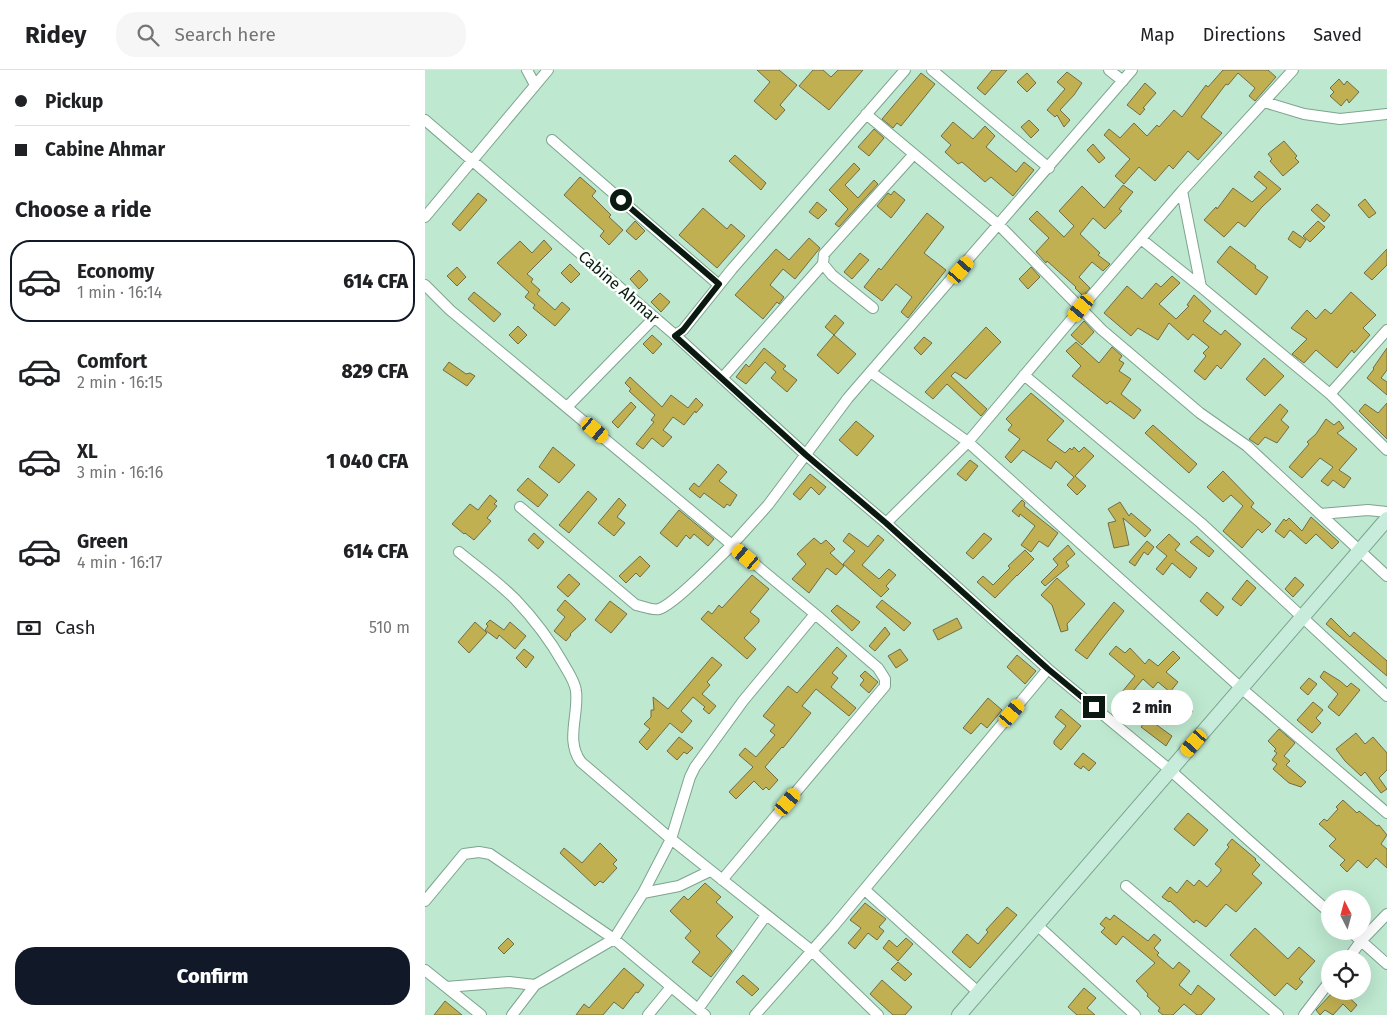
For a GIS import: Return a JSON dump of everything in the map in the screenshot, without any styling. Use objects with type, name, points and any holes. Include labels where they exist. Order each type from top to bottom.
[{"type":"street","points":[[527,70],[535,85]]},
{"type":"street","points":[[425,217],[548,70]]},
{"type":"street","points":[[675,336],[683,330],[719,284],[905,70]]},
{"type":"street","points":[[932,70],[1049,168]]},
{"type":"street","points":[[1109,70],[1123,81]]},
{"type":"street","points":[[520,507],[636,604],[657,610],[665,606],[732,545],[768,505],[843,405],[1000,226],[1133,70]]},
{"type":"street","points":[[886,523],[967,442],[1182,191],[1293,70]]},
{"type":"street","points":[[1264,102],[1304,114],[1340,120],[1387,114]]},
{"type":"street","points":[[866,114],[1000,226],[1102,330],[1200,413],[1247,446],[1387,576]]},
{"type":"street","name":"Cabine Ahmar","points":[[425,120],[675,336],[806,455],[886,523],[1048,669],[1170,770],[1321,905]]},
{"type":"street","points":[[552,140],[719,284]]},
{"type":"street","points":[[723,379],[725,374],[823,264],[824,254],[914,154]]},
{"type":"street","points":[[1182,191],[1201,287]]},
{"type":"street","points":[[1141,239],[1331,394],[1387,450]]},
{"type":"street","points":[[823,264],[831,275],[873,308]]},
{"type":"street","points":[[425,285],[451,310],[815,614],[878,668],[885,679],[885,686],[722,880]]},
{"type":"street","points":[[567,406],[654,318]]},
{"type":"street","points":[[1331,394],[1387,330]]},
{"type":"street","points":[[872,373],[967,442],[1241,688],[1387,813]]},
{"type":"street","points":[[1024,375],[1201,523],[1387,696]]},
{"type":"street","points":[[1320,514],[1368,510],[1387,512]]},
{"type":"street","points":[[959,1015],[1387,519]]},
{"type":"street","points":[[459,552],[515,599],[550,641],[572,678],[577,690],[573,733],[577,756],[581,762],[710,871],[812,951],[877,1015]]},
{"type":"street","points":[[512,1015],[535,985],[614,938],[643,893],[671,839],[690,777],[695,767],[743,701],[815,614]]},
{"type":"street","points":[[755,1015],[865,890],[1048,669]]},
{"type":"street","points":[[425,901],[464,854],[479,852],[490,854],[614,938],[701,1012],[765,918]]},
{"type":"street","points":[[643,893],[679,886],[710,871]]},
{"type":"street","points":[[1126,886],[1278,1015]]},
{"type":"street","points":[[865,890],[978,992]]},
{"type":"street","points":[[1354,950],[1387,914]]},
{"type":"street","points":[[1037,925],[1135,1015]]},
{"type":"street","points":[[1361,941],[1387,964]]},
{"type":"street","points":[[425,970],[481,1015]]},
{"type":"street","points":[[446,987],[509,982],[535,985]]},
{"type":"street","points":[[648,1015],[671,987]]},
{"type":"street","points":[[1304,1015],[1321,993]]},
{"type":"building","points":[[757,70],[779,70],[797,85],[780,105],[785,110],[776,120],[754,101],[770,82]]},
{"type":"building","points":[[813,70],[823,70],[831,77],[838,70],[863,70],[829,110],[799,86]]},
{"type":"building","points":[[992,70],[1007,70],[985,95],[977,88]]},
{"type":"building","points":[[1223,70],[1268,70],[1276,77],[1255,101],[1249,96],[1255,88],[1238,73],[1228,85],[1226,84],[1201,117],[1222,133],[1198,160],[1188,151],[1173,169],[1169,165],[1155,181],[1139,167],[1124,184],[1115,176],[1130,159],[1104,135],[1109,129],[1120,138],[1134,123],[1147,136],[1157,125],[1159,127],[1174,110],[1182,117],[1206,85],[1208,87]]},
{"type":"building","points":[[1067,72],[1082,83],[1060,110],[1070,120],[1064,127],[1057,115],[1055,117],[1047,110],[1065,89],[1057,82]]},
{"type":"building","points":[[921,73],[935,84],[901,126],[897,123],[893,128],[882,119]]},
{"type":"building","points":[[1027,73],[1036,83],[1027,92],[1017,82]]},
{"type":"building","points":[[1339,79],[1344,85],[1347,81],[1359,92],[1349,103],[1347,99],[1341,106],[1330,96],[1334,92],[1330,88]]},
{"type":"building","points":[[1145,83],[1156,93],[1143,108],[1145,109],[1140,115],[1127,105]]},
{"type":"building","points":[[1029,120],[1039,130],[1031,138],[1021,127]]},
{"type":"building","points":[[953,122],[973,139],[985,126],[995,136],[986,147],[1016,172],[1024,162],[1034,170],[1013,196],[991,177],[985,182],[962,162],[958,164],[945,152],[951,145],[941,136]]},
{"type":"building","points":[[874,129],[884,138],[869,156],[858,147]]},
{"type":"building","points":[[1284,141],[1297,156],[1295,158],[1299,162],[1283,176],[1270,161],[1272,159],[1268,154]]},
{"type":"building","points":[[1093,144],[1105,158],[1099,163],[1087,150]]},
{"type":"building","points":[[735,155],[766,183],[761,190],[729,161]]},
{"type":"building","points":[[854,163],[860,169],[845,185],[858,198],[874,180],[878,184],[839,227],[835,224],[848,209],[829,190]]},
{"type":"building","points":[[1259,171],[1281,189],[1245,227],[1238,222],[1224,237],[1204,220],[1216,207],[1217,209],[1233,188],[1252,202],[1267,188],[1254,177]]},
{"type":"building","points":[[580,177],[596,191],[592,196],[611,215],[609,217],[623,230],[609,245],[600,236],[604,231],[564,195]]},
{"type":"building","points":[[1123,185],[1133,192],[1119,209],[1122,211],[1105,229],[1093,218],[1080,234],[1100,253],[1098,255],[1110,264],[1103,271],[1092,262],[1079,277],[1090,288],[1083,296],[1076,287],[1047,261],[1046,263],[1036,252],[1049,238],[1029,219],[1037,211],[1064,237],[1074,226],[1059,211],[1082,186],[1104,208]]},
{"type":"building","points":[[894,191],[905,200],[891,218],[877,206],[888,193],[891,195]]},
{"type":"building","points":[[478,193],[487,200],[460,231],[452,224]]},
{"type":"building","points":[[1365,199],[1376,213],[1369,218],[1358,205]]},
{"type":"building","points":[[817,202],[827,210],[818,219],[809,212]]},
{"type":"building","points":[[1317,204],[1330,215],[1324,222],[1311,210]]},
{"type":"building","points":[[703,208],[727,229],[731,224],[745,236],[717,268],[679,235]]},
{"type":"building","points":[[927,213],[944,227],[924,253],[946,270],[908,318],[901,312],[912,297],[896,284],[882,301],[864,287],[879,268],[881,270]]},
{"type":"building","points":[[635,221],[645,231],[636,240],[626,231]]},
{"type":"building","points":[[1318,221],[1325,227],[1310,242],[1303,236]]},
{"type":"building","points":[[1293,231],[1306,240],[1300,248],[1288,239]]},
{"type":"building","points":[[809,238],[820,248],[795,279],[783,269],[770,285],[784,297],[779,304],[777,302],[763,319],[735,295],[776,249],[789,260]]},
{"type":"building","points":[[544,240],[552,249],[527,274],[533,279],[531,282],[540,290],[537,294],[555,310],[562,302],[570,309],[555,326],[533,308],[535,305],[525,297],[529,292],[497,263],[520,241],[532,253]]},
{"type":"building","points":[[1230,246],[1268,277],[1256,295],[1217,262]]},
{"type":"building","points":[[1387,249],[1387,265],[1372,280],[1364,273]]},
{"type":"building","points":[[860,253],[869,260],[852,279],[844,272]]},
{"type":"building","points":[[570,264],[580,274],[571,283],[561,273]]},
{"type":"building","points":[[457,267],[466,277],[457,286],[447,276]]},
{"type":"building","points":[[1031,267],[1040,277],[1028,289],[1019,279]]},
{"type":"building","points":[[639,270],[648,280],[639,289],[630,279]]},
{"type":"building","points":[[1172,276],[1180,283],[1159,304],[1176,319],[1189,306],[1187,305],[1194,295],[1211,311],[1203,321],[1221,335],[1225,330],[1241,344],[1221,369],[1217,365],[1205,380],[1194,371],[1206,356],[1203,353],[1209,347],[1193,334],[1188,340],[1169,323],[1158,340],[1138,328],[1131,336],[1104,313],[1127,286],[1142,299],[1156,283],[1161,287]]},
{"type":"building","points":[[474,292],[501,314],[494,322],[468,299]]},
{"type":"building","points":[[1351,292],[1376,315],[1363,328],[1370,335],[1354,353],[1352,350],[1337,368],[1316,350],[1304,363],[1292,354],[1307,339],[1291,328],[1307,310],[1316,319],[1325,309],[1331,314]]},
{"type":"building","points":[[660,293],[670,302],[661,312],[651,302]]},
{"type":"building","points":[[835,315],[844,323],[834,335],[825,327]]},
{"type":"building","points":[[1084,321],[1094,332],[1082,345],[1071,335]]},
{"type":"building","points":[[518,326],[527,335],[518,344],[509,335]]},
{"type":"building","points":[[986,327],[1001,342],[966,379],[955,372],[951,376],[987,409],[981,416],[947,384],[933,399],[925,392]]},
{"type":"building","points":[[652,335],[662,344],[653,354],[643,344]]},
{"type":"building","points":[[834,335],[856,354],[838,374],[817,355]]},
{"type":"building","points":[[924,337],[932,343],[921,355],[914,348]]},
{"type":"building","points":[[1076,342],[1099,363],[1112,347],[1122,356],[1119,360],[1124,363],[1119,371],[1131,379],[1121,394],[1141,410],[1134,419],[1110,401],[1107,404],[1072,376],[1081,366],[1066,351]]},
{"type":"building","points":[[764,348],[786,366],[783,369],[797,380],[787,392],[771,378],[776,372],[765,362],[746,384],[736,377],[746,364],[749,367]]},
{"type":"building","points":[[1387,348],[1387,370],[1381,378],[1387,382],[1387,395],[1367,378]]},
{"type":"building","points":[[1264,358],[1284,376],[1265,396],[1246,379]]},
{"type":"building","points":[[449,362],[466,374],[470,373],[475,376],[467,386],[443,370]]},
{"type":"building","points":[[630,377],[662,407],[671,395],[688,408],[696,398],[703,405],[696,413],[695,411],[684,425],[673,417],[663,430],[672,437],[663,447],[652,438],[643,449],[636,444],[654,422],[651,420],[655,415],[629,391],[631,389],[625,383]]},
{"type":"building","points":[[1031,393],[1064,421],[1047,440],[1065,453],[1074,447],[1079,452],[1084,447],[1094,456],[1075,476],[1086,486],[1077,495],[1067,485],[1074,477],[1056,461],[1051,469],[1023,450],[1011,463],[1005,457],[1020,439],[1008,430],[1012,425],[1006,419]]},
{"type":"building","points":[[631,402],[636,407],[618,428],[612,422]]},
{"type":"building","points":[[1387,403],[1387,439],[1359,411],[1365,404],[1378,413]]},
{"type":"building","points":[[1280,404],[1288,411],[1281,420],[1289,427],[1277,443],[1265,437],[1258,445],[1249,439]]},
{"type":"building","points":[[1326,419],[1334,425],[1339,421],[1344,428],[1337,433],[1357,449],[1339,470],[1351,478],[1344,488],[1333,480],[1328,486],[1321,481],[1333,467],[1320,458],[1302,478],[1289,467],[1309,444],[1307,442],[1316,434]]},
{"type":"building","points":[[856,421],[874,436],[857,456],[839,440]]},
{"type":"building","points":[[1153,425],[1197,464],[1189,473],[1145,433]]},
{"type":"building","points":[[553,447],[575,465],[559,483],[539,467]]},
{"type":"building","points":[[970,460],[978,466],[966,481],[957,474]]},
{"type":"building","points":[[718,464],[727,472],[719,481],[737,495],[730,506],[727,504],[724,508],[704,493],[700,498],[689,489],[694,483],[699,487]]},
{"type":"building","points":[[1223,471],[1254,503],[1251,507],[1271,524],[1262,533],[1258,529],[1242,548],[1223,531],[1243,506],[1231,495],[1223,502],[1207,487]]},
{"type":"building","points":[[810,474],[826,487],[819,495],[811,487],[800,500],[793,494]]},
{"type":"building","points":[[528,478],[548,495],[538,507],[517,490]]},
{"type":"building","points":[[588,491],[597,499],[569,533],[559,525]]},
{"type":"building","points":[[490,495],[497,501],[494,504],[497,506],[487,518],[491,521],[474,540],[452,524],[470,504],[478,510]]},
{"type":"building","points":[[619,498],[626,505],[617,517],[625,523],[614,536],[598,523]]},
{"type":"building","points":[[1022,500],[1025,503],[1024,506],[1058,533],[1048,547],[1039,541],[1031,552],[1021,545],[1035,526],[1020,514],[1019,517],[1012,511]]},
{"type":"building","points":[[1120,502],[1129,516],[1131,513],[1151,530],[1145,537],[1123,518],[1129,545],[1114,548],[1108,523],[1116,521],[1108,509]]},
{"type":"building","points":[[679,510],[714,539],[708,546],[694,534],[690,539],[686,535],[677,547],[660,533]]},
{"type":"building","points":[[1311,517],[1339,542],[1332,549],[1316,534],[1306,544],[1290,530],[1284,538],[1275,531],[1284,519],[1286,521],[1289,518],[1302,531]]},
{"type":"building","points":[[534,533],[544,542],[538,549],[528,540]]},
{"type":"building","points":[[849,533],[868,547],[878,535],[884,540],[862,565],[879,579],[889,569],[896,575],[886,586],[889,589],[881,597],[843,564],[855,551],[843,541]]},
{"type":"building","points":[[984,533],[992,539],[973,559],[966,553]]},
{"type":"building","points":[[1169,534],[1180,544],[1175,550],[1197,568],[1190,578],[1172,563],[1163,575],[1156,569],[1167,556],[1156,547]]},
{"type":"building","points":[[1197,536],[1214,551],[1209,557],[1190,542]]},
{"type":"building","points":[[814,538],[821,544],[826,540],[835,549],[830,553],[844,566],[836,575],[827,568],[809,593],[792,579],[806,564],[797,554]]},
{"type":"building","points":[[1147,541],[1154,547],[1148,555],[1144,552],[1135,566],[1129,562]]},
{"type":"building","points":[[1068,545],[1075,554],[1066,562],[1069,566],[1045,586],[1041,582],[1058,565],[1053,559]]},
{"type":"building","points":[[1025,550],[1034,559],[995,598],[977,582],[983,576],[993,585],[1010,568],[1008,566]]},
{"type":"building","points":[[640,556],[650,566],[640,577],[636,573],[626,583],[619,576]]},
{"type":"building","points":[[569,574],[580,584],[568,597],[557,587]]},
{"type":"building","points":[[752,575],[769,589],[750,612],[759,619],[759,622],[744,638],[756,649],[747,659],[701,619],[708,611],[712,614],[719,605],[722,608]]},
{"type":"building","points":[[1295,577],[1304,585],[1293,597],[1285,589]]},
{"type":"building","points":[[1057,578],[1085,604],[1067,624],[1068,630],[1061,632],[1052,605],[1041,595]]},
{"type":"building","points":[[1247,580],[1256,588],[1241,606],[1232,599]]},
{"type":"building","points":[[1207,592],[1224,607],[1217,616],[1200,601]]},
{"type":"building","points":[[565,600],[586,619],[570,634],[566,641],[554,631],[565,617],[557,610]]},
{"type":"building","points":[[882,600],[911,623],[904,631],[876,607]]},
{"type":"building","points":[[610,601],[627,614],[611,633],[595,620]]},
{"type":"building","points":[[1114,602],[1124,611],[1087,659],[1075,650]]},
{"type":"building","points":[[837,605],[860,622],[852,631],[831,611]]},
{"type":"building","points":[[957,618],[962,628],[938,640],[933,630]]},
{"type":"building","points":[[1331,618],[1350,637],[1354,632],[1387,661],[1387,676],[1326,624]]},
{"type":"building","points":[[490,620],[504,630],[510,622],[526,636],[515,649],[499,635],[497,639],[485,630],[488,626],[486,624]]},
{"type":"building","points":[[475,622],[487,633],[469,653],[458,642]]},
{"type":"building","points":[[885,627],[890,634],[875,651],[869,646]]},
{"type":"building","points":[[1116,646],[1125,653],[1130,648],[1145,664],[1149,659],[1158,666],[1173,651],[1180,658],[1166,672],[1178,682],[1170,692],[1158,682],[1153,688],[1143,679],[1133,691],[1135,693],[1121,709],[1113,703],[1135,676],[1109,654]]},
{"type":"building","points":[[837,647],[847,656],[832,673],[838,678],[831,687],[856,708],[849,716],[816,689],[802,706],[811,713],[765,767],[778,780],[769,790],[766,787],[763,790],[754,781],[736,799],[729,792],[753,767],[739,755],[745,748],[756,757],[775,735],[770,731],[775,725],[763,716],[788,686],[797,693]]},
{"type":"building","points":[[524,649],[534,657],[526,668],[516,658]]},
{"type":"building","points":[[900,649],[908,660],[896,668],[888,656]]},
{"type":"building","points":[[1017,655],[1036,671],[1025,684],[1007,667]]},
{"type":"building","points":[[712,657],[722,665],[707,682],[710,685],[702,694],[716,706],[709,714],[703,709],[705,707],[693,697],[681,711],[692,721],[682,733],[670,723],[647,750],[639,742],[650,729],[644,724],[651,717],[651,710],[654,710],[653,697],[668,709]]},
{"type":"building","points":[[865,671],[878,682],[869,693],[860,685],[864,680],[860,676]]},
{"type":"building","points":[[1324,671],[1347,687],[1351,683],[1360,690],[1339,716],[1328,707],[1338,694],[1320,677]]},
{"type":"building","points":[[1309,678],[1317,684],[1308,695],[1300,688]]},
{"type":"building","points":[[1172,692],[1193,711],[1188,717],[1166,698]]},
{"type":"building","points":[[988,698],[1002,710],[987,728],[981,723],[971,734],[963,728]]},
{"type":"building","points":[[1313,702],[1323,710],[1316,718],[1321,723],[1312,733],[1297,720]]},
{"type":"building","points":[[1061,709],[1081,726],[1061,750],[1054,744],[1054,741],[1066,726],[1055,717]]},
{"type":"building","points":[[1152,712],[1158,717],[1154,723],[1172,736],[1166,746],[1141,727]]},
{"type":"building","points":[[1279,729],[1295,743],[1284,756],[1290,761],[1286,765],[1306,782],[1301,787],[1289,783],[1273,769],[1277,764],[1272,760],[1277,753],[1274,751],[1276,749],[1268,741]]},
{"type":"building","points":[[1356,733],[1365,744],[1373,737],[1387,753],[1387,770],[1379,778],[1387,789],[1381,793],[1365,772],[1361,776],[1345,761],[1336,749]]},
{"type":"building","points":[[679,737],[693,748],[687,754],[684,752],[677,760],[667,751]]},
{"type":"building","points":[[1083,753],[1096,763],[1089,771],[1083,766],[1081,769],[1074,764]]},
{"type":"building","points":[[1343,800],[1357,813],[1359,811],[1377,826],[1379,825],[1387,835],[1381,844],[1387,849],[1387,868],[1376,858],[1367,868],[1358,860],[1347,872],[1340,865],[1345,860],[1329,846],[1336,839],[1319,824],[1324,819],[1327,821]]},
{"type":"building","points":[[1188,813],[1208,830],[1194,846],[1174,829]]},
{"type":"building","points":[[1232,839],[1256,859],[1260,865],[1252,874],[1262,883],[1236,912],[1226,904],[1206,927],[1196,920],[1194,923],[1170,901],[1162,897],[1170,887],[1177,893],[1187,880],[1194,886],[1199,880],[1207,887],[1221,871],[1215,864],[1229,847],[1227,845]]},
{"type":"building","points":[[600,843],[617,860],[613,864],[617,868],[603,883],[600,881],[595,886],[560,853],[564,848],[582,863]]},
{"type":"building","points":[[705,883],[721,897],[716,902],[733,917],[716,936],[732,951],[711,977],[692,962],[700,952],[685,938],[691,931],[670,911],[684,896],[688,900]]},
{"type":"building","points":[[865,903],[886,919],[879,927],[884,931],[877,940],[868,933],[855,949],[848,943],[861,928],[850,920]]},
{"type":"building","points":[[1007,907],[1017,915],[970,968],[952,952],[967,934],[978,944],[988,932],[986,930]]},
{"type":"building","points":[[1114,915],[1148,941],[1154,934],[1161,940],[1154,948],[1159,953],[1157,955],[1173,969],[1179,962],[1190,971],[1179,985],[1191,995],[1198,985],[1215,999],[1201,1015],[1197,1015],[1184,1004],[1173,1015],[1163,1015],[1158,1011],[1160,1008],[1147,996],[1148,994],[1136,981],[1155,963],[1123,936],[1116,945],[1101,932],[1105,928],[1100,924],[1106,917],[1110,920]]},
{"type":"building","points":[[1255,928],[1288,959],[1299,947],[1315,961],[1299,979],[1303,982],[1296,990],[1287,983],[1275,996],[1230,955]]},
{"type":"building","points":[[508,938],[514,944],[504,954],[498,948]]},
{"type":"building","points":[[906,938],[913,944],[898,961],[883,948],[889,940],[897,947]]},
{"type":"building","points":[[898,962],[912,974],[905,981],[891,969]]},
{"type":"building","points":[[624,968],[644,985],[623,1009],[614,1002],[603,1015],[576,1015],[584,1004],[589,1008]]},
{"type":"building","points":[[743,975],[759,989],[752,996],[736,982]]},
{"type":"building","points":[[882,980],[912,1007],[905,1015],[893,1015],[870,994]]},
{"type":"building","points":[[1084,988],[1096,998],[1087,1008],[1095,1015],[1077,1015],[1068,1007]]},
{"type":"building","points":[[1325,1000],[1352,1000],[1357,1005],[1351,1012],[1343,1004],[1333,1015],[1325,1010],[1320,1015],[1316,1010]]},
{"type":"building","points":[[445,1001],[462,1015],[434,1015]]},
{"type":"route","points":[[621,200],[719,284],[683,330],[675,336],[806,455],[886,523],[1048,669],[1094,707]]}]
